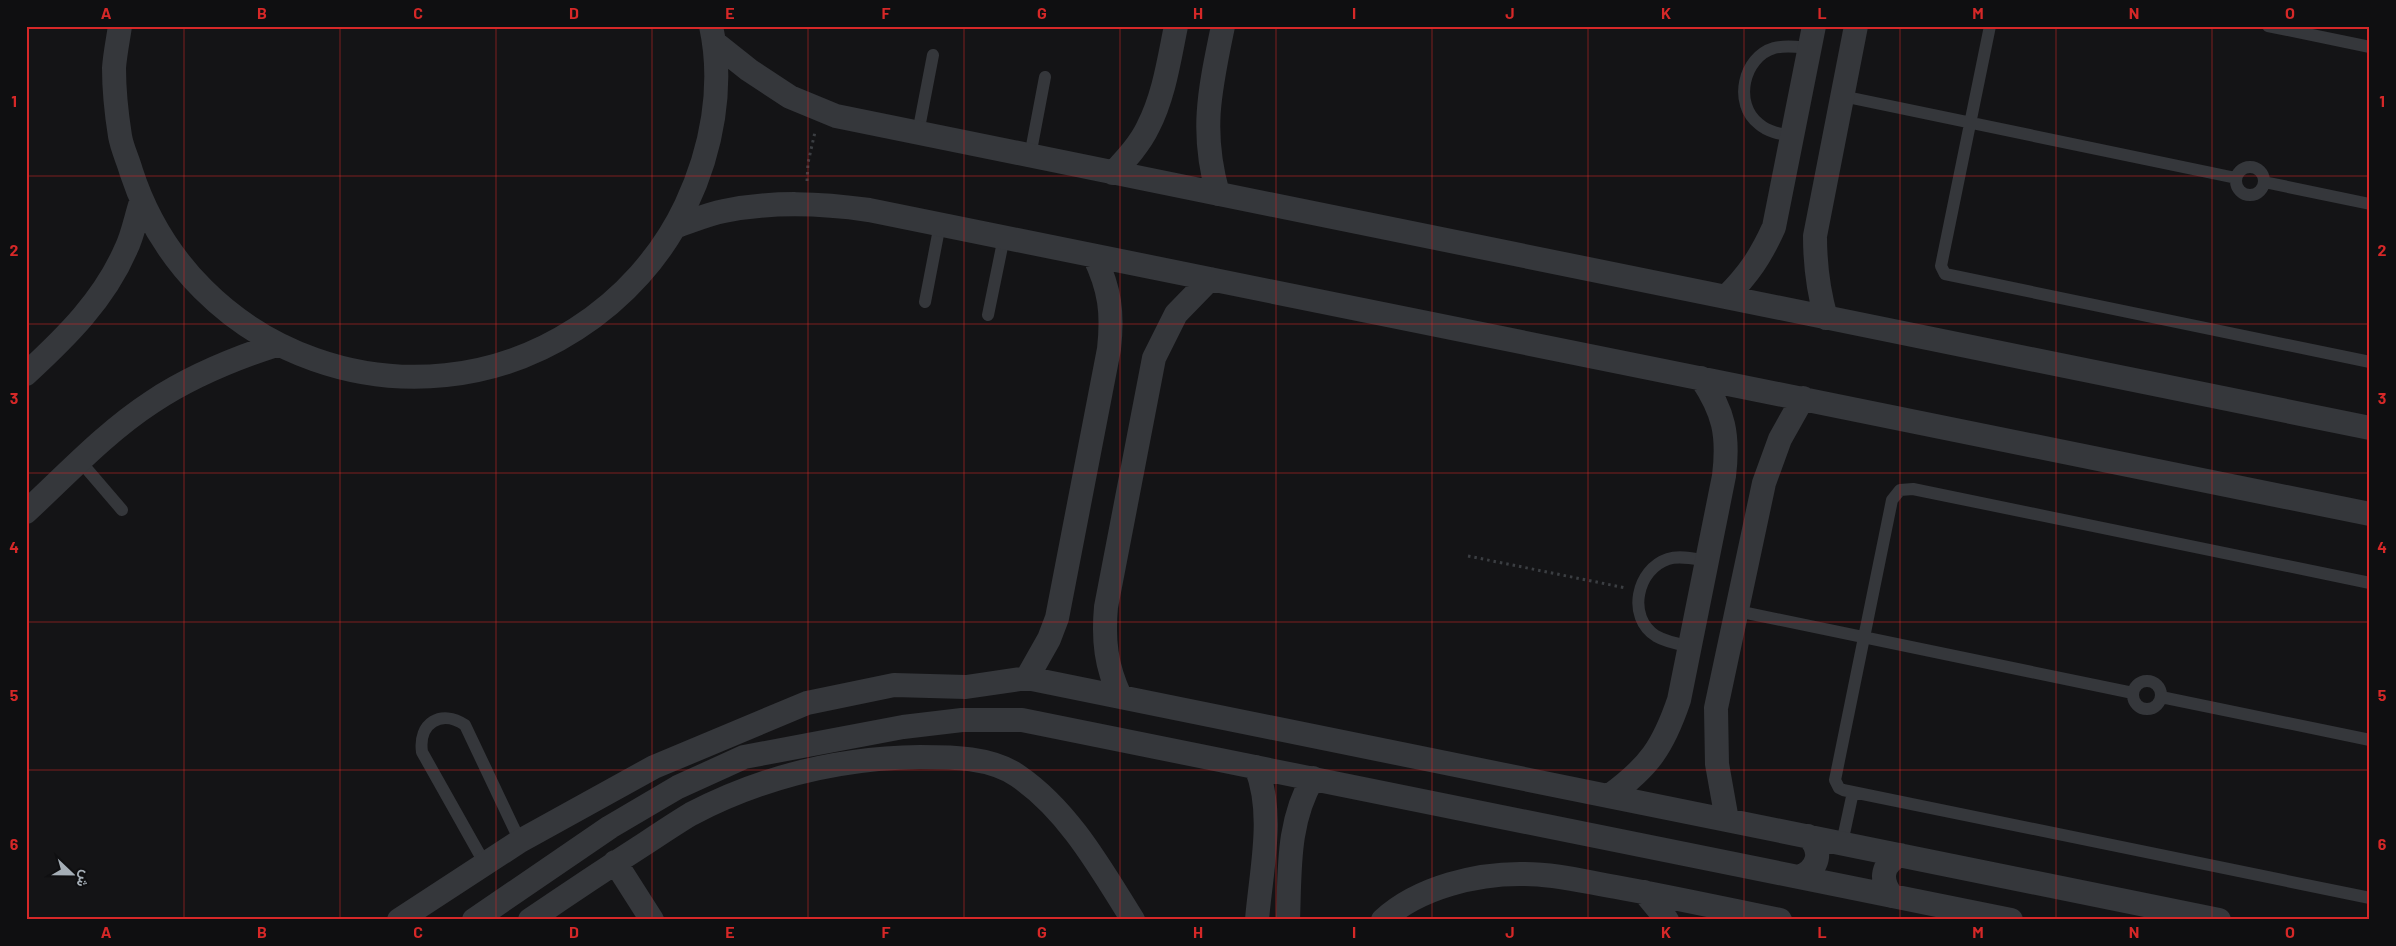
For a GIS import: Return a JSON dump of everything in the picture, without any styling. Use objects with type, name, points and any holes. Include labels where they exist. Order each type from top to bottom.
[{"type":"street","points":[[120,26],[114,68],[120,137],[141,202],[165,246],[197,284],[234,318],[276,344],[330,366],[386,377],[444,377],[500,366],[553,344],[602,313],[643,273],[677,226],[698,181],[711,134],[716,85],[713,34]]},
{"type":"street","points":[[1113,173],[1132,152],[1148,128],[1159,102],[1176,26]]},
{"type":"street","points":[[1218,194],[1210,167],[1207,113],[1223,26]]},
{"type":"street","points":[[1826,318],[1818,291],[1815,236],[1856,26]]},
{"type":"street","points":[[713,34],[749,70],[790,97],[836,116],[2370,428]]},
{"type":"street","points":[[1726,297],[1746,277],[1763,253],[1774,227],[1812,37]]},
{"type":"street","points":[[26,374],[74,330],[103,291],[127,248],[141,202]]},
{"type":"street","points":[[677,226],[733,210],[772,204],[820,203],[868,210],[2370,514]]},
{"type":"street","points":[[1027,678],[1049,640],[1056,618],[1109,349],[1112,325],[1110,301],[1105,277],[1094,256]]},
{"type":"street","points":[[1120,696],[1110,675],[1105,653],[1104,625],[1154,358],[1176,314],[1192,295],[1210,279]]},
{"type":"street","points":[[26,512],[114,430],[159,398],[191,379],[233,359],[276,344]]},
{"type":"street","points":[[1609,796],[1633,778],[1654,756],[1669,729],[1679,700],[1724,476],[1727,450],[1724,424],[1715,399],[1701,378]]},
{"type":"street","points":[[1727,820],[1716,764],[1716,708],[1771,461],[1783,432],[1803,398]]},
{"type":"street","points":[[399,920],[520,841],[654,767],[806,703],[894,685],[966,687],[1027,678],[2219,920]]},
{"type":"street","points":[[474,920],[610,827],[678,787],[744,757],[903,727],[962,720],[1022,720],[2011,920]]},
{"type":"street","points":[[530,920],[615,862],[690,815],[737,792],[787,775],[838,764],[890,757],[942,757],[981,761],[1017,775],[1045,797],[1072,828],[1133,920]]},
{"type":"street","points":[[1256,767],[1263,785],[1266,805],[1257,920]]},
{"type":"street","points":[[1288,920],[1293,829],[1297,811],[1313,778]]},
{"type":"street","points":[[1800,877],[1810,872],[1816,864],[1818,854],[1815,844],[1808,836]]},
{"type":"street","points":[[1892,896],[1885,888],[1884,873],[1891,860],[1900,855]]},
{"type":"street","points":[[615,862],[652,920]]},
{"type":"street","points":[[1383,920],[1392,912],[1434,890],[1479,877],[1526,874],[1573,879],[1780,920]]},
{"type":"street","points":[[1644,892],[1667,920]]},
{"type":"lane","points":[[1990,26],[1941,266],[1945,274],[2370,362]]},
{"type":"lane","points":[[2268,26],[2370,47]]},
{"type":"lane","points":[[1792,136],[1774,132],[1758,124],[1747,109],[1743,91],[1747,72],[1758,57],[1773,48],[1791,46],[1812,37]]},
{"type":"lane","points":[[918,133],[933,55]]},
{"type":"lane","points":[[1030,156],[1046,77]]},
{"type":"lane","points":[[1842,96],[2236,178]]},
{"type":"lane","points":[[2245,167],[2252,167],[2259,170],[2264,182],[2261,189],[2255,194],[2247,195],[2241,192],[2236,185],[2236,178],[2245,167]]},
{"type":"lane","points":[[2264,182],[2370,204]]},
{"type":"lane","points":[[925,302],[940,224]]},
{"type":"lane","points":[[988,315],[1004,237]]},
{"type":"lane","points":[[80,461],[122,510]]},
{"type":"lane","points":[[2370,583],[1906,488],[1900,490],[1892,500],[1835,780],[1839,788],[1853,792],[2370,898]]},
{"type":"lane","points":[[1690,646],[1670,642],[1655,636],[1644,623],[1638,608],[1639,591],[1645,576],[1655,565],[1670,558],[1707,561]]},
{"type":"lane","points":[[1737,611],[2132,693]]},
{"type":"lane","points":[[2149,681],[2160,690],[2161,697],[2158,704],[2152,709],[2144,710],[2137,706],[2133,700],[2132,693],[2136,686],[2142,682],[2149,681]]},
{"type":"lane","points":[[2161,697],[2370,740]]},
{"type":"lane","points":[[485,864],[422,752],[420,740],[425,729],[433,721],[444,718],[455,719],[465,725],[520,841]]},
{"type":"lane","points":[[1842,843],[1853,792]]},
{"type":"path","points":[[807,181],[808,164],[815,132]]},
{"type":"path","points":[[1468,556],[1639,591]]}]
